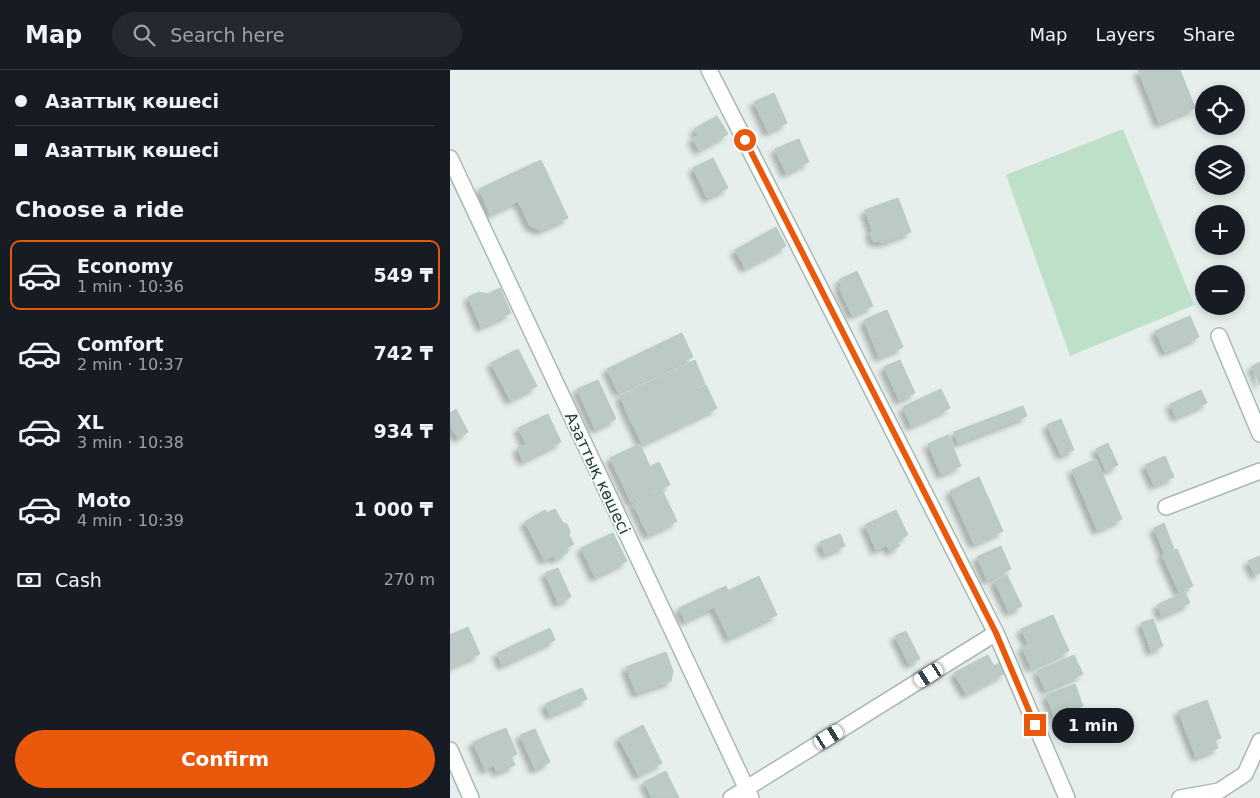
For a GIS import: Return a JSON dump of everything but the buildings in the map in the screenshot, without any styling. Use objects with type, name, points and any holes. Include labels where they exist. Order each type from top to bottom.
[{"type":"street","points":[[709,70],[996,633],[1066,798]]},
{"type":"street","name":"Азаттық көшесі","points":[[450,158],[748,793]]},
{"type":"street","points":[[1219,336],[1260,434]]},
{"type":"street","points":[[1166,507],[1260,471]]},
{"type":"street","points":[[732,798],[748,793],[996,633]]},
{"type":"street","points":[[1180,798],[1219,791],[1245,774],[1260,741]]},
{"type":"street","points":[[450,750],[471,798]]},
{"type":"green space","points":[[1123,129],[1194,305],[1070,356],[1006,175]]},
{"type":"route","points":[[745,140],[996,633],[1035,725]]}]
